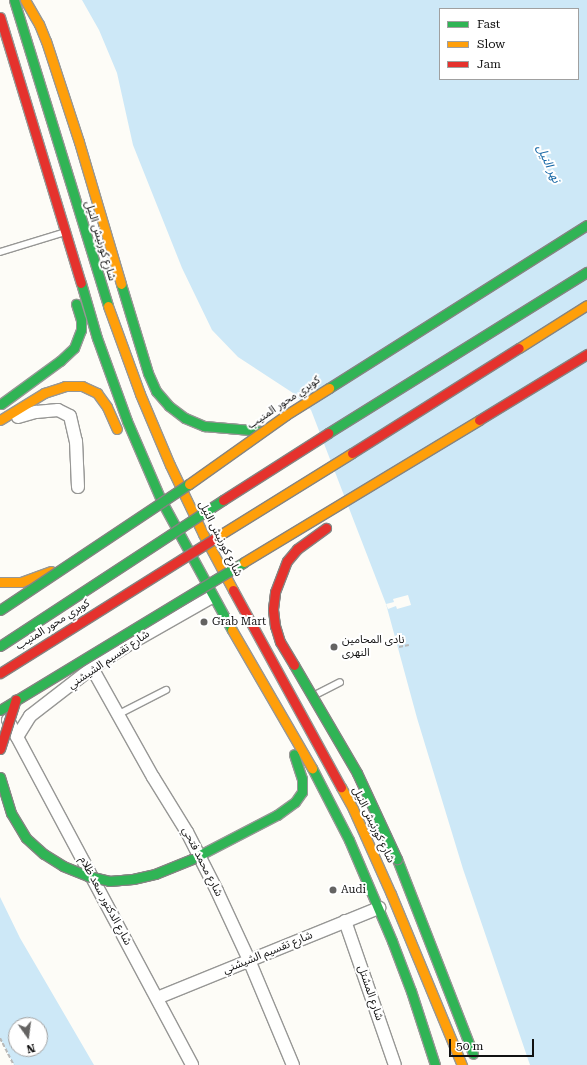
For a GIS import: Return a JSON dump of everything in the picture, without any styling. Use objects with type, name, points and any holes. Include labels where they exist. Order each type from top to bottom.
[{"type":"highway","name":"شارع كورنيش النيل","points":[[14,0],[93,260],[116,331],[140,394],[170,465],[203,534],[299,703],[374,852],[462,1065]]},
{"type":"highway","points":[[25,0],[39,24],[46,41],[79,142],[138,342],[156,391],[169,406],[185,418],[204,426],[262,431]]},
{"type":"highway","points":[[0,17],[97,338],[127,420],[161,500],[212,597],[307,757],[349,840],[379,908],[411,991],[435,1065]]},
{"type":"highway","name":"كوبري محور المنيب","points":[[0,610],[211,469],[262,431],[587,224]]},
{"type":"highway","points":[[65,264],[64,247],[66,235]]},
{"type":"highway","name":"كوبري محور المنيب","points":[[0,646],[276,464],[587,272]]},
{"type":"highway","points":[[0,404],[68,355],[74,348],[78,339],[81,320],[72,292]]},
{"type":"highway","name":"كوبري محور المنيب","points":[[0,673],[587,305]]},
{"type":"highway","points":[[0,708],[377,483],[587,354]]},
{"type":"highway","points":[[0,420],[44,393],[65,386],[82,386],[97,393],[107,407],[119,435]]},
{"type":"highway","points":[[143,481],[161,500]]},
{"type":"highway","points":[[354,507],[377,483]]},
{"type":"highway","points":[[337,521],[297,549],[287,561],[275,592],[273,609],[275,626],[280,642],[357,773],[397,859],[476,1065]]},
{"type":"highway","points":[[0,582],[21,582],[41,575],[80,557]]},
{"type":"highway","points":[[0,749],[16,699]]},
{"type":"highway","points":[[0,777],[11,813],[26,838],[44,854],[64,866],[88,876],[109,881],[133,879],[155,874],[196,857],[277,815],[295,802],[302,792],[302,780],[282,714]]},
{"type":"street","points":[[0,424],[36,412],[58,410],[66,413],[72,420],[76,441],[78,487]]},
{"type":"street","name":"شارع تقسيم الشيشني","points":[[17,737],[30,716],[92,668],[131,643],[212,597]]},
{"type":"street","name":"شارع محمد فتحي","points":[[92,668],[119,714],[196,857],[249,960],[293,1065]]},
{"type":"street","points":[[0,708],[17,737]]},
{"type":"street","name":"شارع الدكتور سعد ظلام","points":[[17,737],[192,1065]]},
{"type":"street","name":"شارع تقسيم الشيشني","points":[[157,998],[379,908]]},
{"type":"street","name":"شارع المشتل","points":[[346,921],[395,1065]]},
{"type":"lane","points":[[0,252],[66,235]]},
{"type":"lane","points":[[309,698],[340,682]]},
{"type":"lane","points":[[119,714],[166,690]]},
{"type":"path","points":[[399,647],[409,645]]},
{"type":"path","points":[[0,1038],[14,1065]]},
{"type":"water","name":"نهر النيل","points":[[82,0],[587,0],[587,1065],[530,1065],[463,869],[417,718],[386,604],[311,410],[293,393],[238,357],[212,330],[182,268],[133,145],[117,73],[99,30]]},
{"type":"water","points":[[0,897],[20,938],[94,1065],[14,1065],[10,1057],[48,1057],[48,1017],[8,1017],[8,1053],[0,1038]]},
{"type":"pier","points":[[408,595],[411,605],[397,609],[396,606],[388,609],[386,604],[394,602],[393,599]]},
{"type":"traffic: fast","points":[[14,0],[108,306]]},
{"type":"traffic: fast","points":[[329,388],[587,225]]},
{"type":"traffic: fast","points":[[328,433],[587,272]]},
{"type":"traffic: fast","points":[[81,283],[97,338],[127,421],[161,500],[232,630]]},
{"type":"traffic: fast","points":[[121,284],[148,373],[156,391],[169,406],[185,418],[204,426],[262,431]]},
{"type":"traffic: fast","points":[[1,404],[60,361],[74,348],[81,330],[81,320],[76,304]]},
{"type":"traffic: fast","points":[[0,610],[189,484]]},
{"type":"traffic: fast","points":[[0,646],[223,500]]},
{"type":"traffic: fast","points":[[0,710],[244,562]]},
{"type":"traffic: fast","points":[[294,665],[357,773],[397,859]]},
{"type":"traffic: fast","points":[[192,859],[277,815],[295,802],[302,792],[302,779],[294,754]]},
{"type":"traffic: fast","points":[[312,768],[349,840],[392,941],[411,991],[435,1065]]},
{"type":"traffic: fast","points":[[0,777],[11,813],[26,838],[44,854],[63,866],[88,876],[109,881],[133,879],[155,874],[192,859]]},
{"type":"traffic: fast","points":[[397,859],[473,1054]]},
{"type":"traffic: slow","points":[[25,0],[39,24],[46,41],[79,142],[121,284]]},
{"type":"traffic: slow","points":[[519,348],[587,305]]},
{"type":"traffic: slow","points":[[108,306],[140,394],[170,465],[203,534],[233,590]]},
{"type":"traffic: slow","points":[[0,420],[44,393],[65,386],[82,386],[97,393],[107,407],[117,429]]},
{"type":"traffic: slow","points":[[189,484],[286,415],[329,388]]},
{"type":"traffic: slow","points":[[244,562],[479,420]]},
{"type":"traffic: slow","points":[[215,538],[352,453]]},
{"type":"traffic: slow","points":[[0,582],[21,582],[51,571]]},
{"type":"traffic: slow","points":[[232,630],[312,768]]},
{"type":"traffic: slow","points":[[341,787],[353,809],[391,894],[462,1065]]},
{"type":"traffic: jam","points":[[0,17],[81,283]]},
{"type":"traffic: jam","points":[[352,453],[519,348]]},
{"type":"traffic: jam","points":[[479,420],[587,354]]},
{"type":"traffic: jam","points":[[223,500],[328,433]]},
{"type":"traffic: jam","points":[[294,665],[280,642],[275,626],[273,609],[275,592],[287,561],[297,549],[326,528]]},
{"type":"traffic: jam","points":[[0,673],[215,538]]},
{"type":"traffic: jam","points":[[233,590],[341,787]]},
{"type":"traffic: jam","points":[[0,749],[16,699]]},
{"type":"place","name":"Grab Mart","points":[[204,622]]},
{"type":"place","name":"نادى المحامين النهرى","points":[[334,647]]},
{"type":"place","name":"Audi","points":[[333,890]]}]
